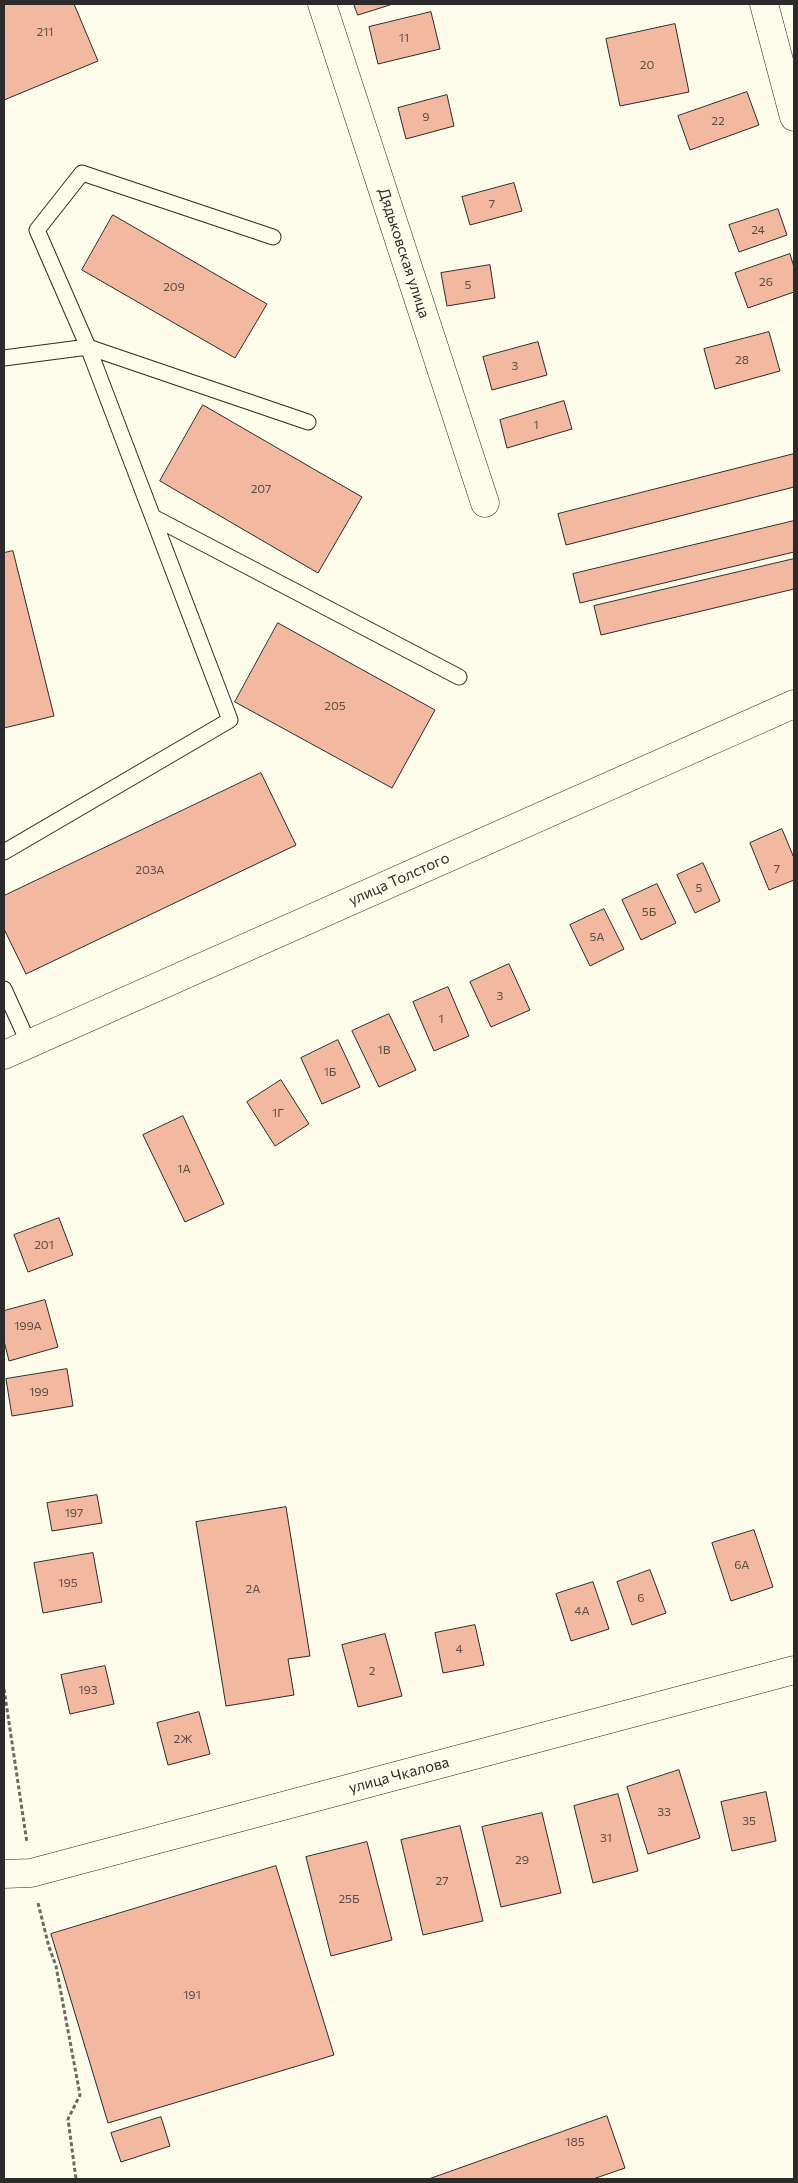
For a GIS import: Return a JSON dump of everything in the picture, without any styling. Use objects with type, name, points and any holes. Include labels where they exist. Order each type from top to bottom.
[{"type":"street","name":"Дядьковская улица","points":[[322,4],[485,502]]},
{"type":"street","points":[[764,4],[794,117]]},
{"type":"street","name":"улица Толстого","points":[[4,1055],[794,704]]},
{"type":"street","name":"улица Чкалова","points":[[4,1874],[31,1873],[794,1670]]},
{"type":"lane","points":[[4,852],[230,720],[88,347],[36,230],[82,173],[273,236]]},
{"type":"lane","points":[[4,358],[88,347],[308,422]]},
{"type":"lane","points":[[153,516],[459,677]]},
{"type":"lane","points":[[4,988],[29,1044]]},
{"type":"path","points":[[4,1689],[31,1873],[49,1947],[56,1966],[80,2095],[68,2119],[76,2179]]},
{"type":"building","points":[[4,4],[74,4],[98,61],[4,100]]},
{"type":"building","points":[[354,4],[393,4],[358,15]]},
{"type":"building","points":[[431,12],[440,49],[378,64],[369,27]]},
{"type":"building","points":[[675,24],[689,92],[620,106],[606,39]]},
{"type":"building","points":[[747,92],[759,125],[690,150],[678,116]]},
{"type":"building","points":[[447,95],[454,126],[406,139],[398,108]]},
{"type":"building","points":[[514,183],[522,211],[470,225],[462,197]]},
{"type":"building","points":[[778,209],[787,235],[739,252],[729,225]]},
{"type":"building","points":[[113,215],[267,304],[235,358],[82,270]]},
{"type":"building","points":[[790,254],[794,267],[794,292],[748,308],[735,273]]},
{"type":"building","points":[[490,265],[495,298],[447,306],[441,273]]},
{"type":"building","points":[[769,332],[780,371],[715,389],[704,349]]},
{"type":"building","points":[[538,342],[547,375],[492,390],[483,357]]},
{"type":"building","points":[[564,401],[572,429],[507,448],[500,420]]},
{"type":"building","points":[[203,405],[362,497],[318,573],[160,481]]},
{"type":"building","points":[[794,454],[794,487],[566,545],[558,514]]},
{"type":"building","points":[[794,521],[794,552],[580,603],[573,574]]},
{"type":"building","points":[[13,551],[54,716],[4,728],[4,553]]},
{"type":"building","points":[[794,559],[794,589],[601,635],[594,606]]},
{"type":"building","points":[[278,623],[435,710],[392,788],[235,702]]},
{"type":"building","points":[[261,773],[296,845],[26,974],[4,929],[4,896]]},
{"type":"building","points":[[782,829],[794,858],[794,880],[769,890],[750,843]]},
{"type":"building","points":[[703,863],[720,901],[695,913],[677,875]]},
{"type":"building","points":[[657,884],[676,923],[641,940],[622,900]]},
{"type":"building","points":[[604,909],[624,949],[590,966],[570,925]]},
{"type":"building","points":[[509,964],[530,1010],[491,1027],[470,982]]},
{"type":"building","points":[[448,987],[469,1036],[434,1051],[413,1002]]},
{"type":"building","points":[[389,1014],[416,1070],[379,1087],[352,1031]]},
{"type":"building","points":[[338,1040],[360,1087],[322,1104],[301,1058]]},
{"type":"building","points":[[281,1080],[309,1124],[275,1146],[247,1102]]},
{"type":"building","points":[[183,1116],[224,1204],[185,1222],[143,1135]]},
{"type":"building","points":[[59,1218],[73,1255],[28,1272],[14,1235]]},
{"type":"building","points":[[45,1300],[58,1347],[9,1361],[4,1341],[4,1311]]},
{"type":"building","points":[[67,1369],[73,1406],[12,1416],[6,1379]]},
{"type":"building","points":[[97,1495],[102,1523],[52,1531],[47,1503]]},
{"type":"building","points":[[286,1507],[310,1656],[288,1659],[294,1695],[226,1706],[196,1522]]},
{"type":"building","points":[[754,1530],[773,1587],[731,1601],[712,1543]]},
{"type":"building","points":[[93,1553],[102,1602],[43,1613],[34,1563]]},
{"type":"building","points":[[650,1570],[666,1613],[632,1625],[617,1582]]},
{"type":"building","points":[[593,1582],[609,1629],[571,1641],[556,1594]]},
{"type":"building","points":[[475,1625],[484,1665],[443,1673],[435,1633]]},
{"type":"building","points":[[385,1634],[402,1696],[358,1707],[342,1645]]},
{"type":"building","points":[[105,1666],[114,1704],[70,1714],[61,1675]]},
{"type":"building","points":[[199,1712],[210,1754],[168,1765],[157,1723]]},
{"type":"building","points":[[679,1770],[700,1838],[648,1854],[627,1787]]},
{"type":"building","points":[[766,1792],[776,1841],[732,1851],[721,1802]]},
{"type":"building","points":[[618,1794],[638,1871],[593,1883],[574,1806]]},
{"type":"building","points":[[542,1813],[561,1893],[501,1907],[482,1827]]},
{"type":"building","points":[[460,1826],[483,1921],[423,1935],[401,1840]]},
{"type":"building","points":[[367,1842],[392,1940],[331,1956],[306,1857]]},
{"type":"building","points":[[276,1866],[334,2055],[108,2123],[51,1934]]},
{"type":"building","points":[[607,2116],[625,2168],[593,2179],[429,2179]]},
{"type":"building","points":[[161,2117],[170,2146],[121,2162],[111,2133]]}]
